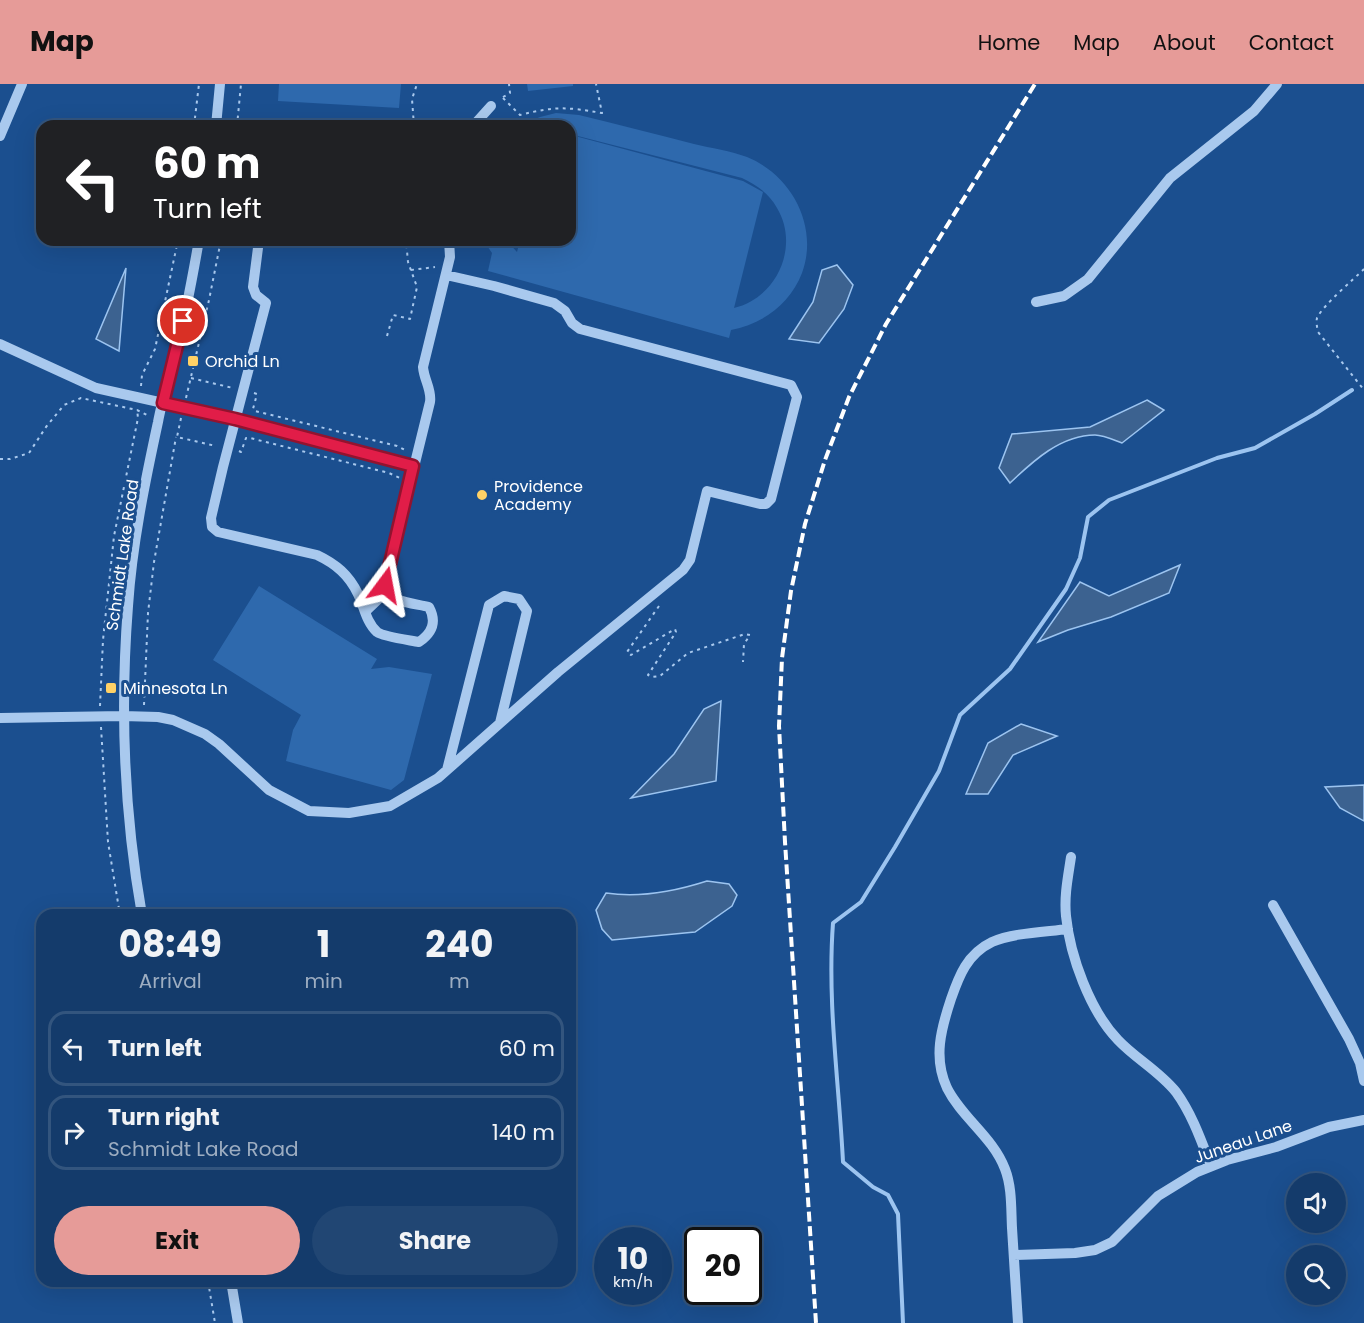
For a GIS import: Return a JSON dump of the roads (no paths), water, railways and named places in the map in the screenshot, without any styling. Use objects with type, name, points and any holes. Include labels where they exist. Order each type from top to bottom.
[{"type":"street","points":[[0,136],[22,84]]},
{"type":"street","points":[[217,120],[220,84]]},
{"type":"street","points":[[1036,302],[1064,296],[1088,279],[1170,178],[1254,111],[1277,84]]},
{"type":"street","points":[[478,120],[491,106]]},
{"type":"street","name":"Schmidt Lake Road","points":[[141,909],[124,755],[123,716],[129,593],[138,528],[163,403],[179,341],[199,246]]},
{"type":"street","points":[[258,246],[253,287],[256,294],[266,303],[211,518],[212,527],[218,532],[317,555],[329,561],[341,569],[350,580],[371,624],[379,633],[419,642],[431,631],[433,622],[429,607],[391,597],[385,585],[431,393],[423,367],[447,271],[449,246]]},
{"type":"street","points":[[0,718],[123,716],[173,720],[205,734],[269,790],[309,811],[349,813],[390,806],[438,778],[558,672],[683,570],[690,560],[707,491],[760,504],[766,504],[771,499],[796,398],[791,384],[580,329],[572,323],[565,311],[554,303],[447,271]]},
{"type":"street","points":[[0,344],[96,388],[235,419],[413,466]]},
{"type":"street","points":[[365,612],[387,592]]},
{"type":"street","points":[[447,770],[489,605],[504,596],[519,599],[527,611],[500,723]]},
{"type":"street","points":[[1071,858],[1066,886],[1068,929],[1094,1009],[1120,1042],[1164,1079],[1183,1102],[1211,1166]]},
{"type":"street","points":[[1273,905],[1349,1039],[1360,1063],[1364,1081]]},
{"type":"street","points":[[1018,1323],[1010,1193],[1006,1171],[997,1153],[959,1106],[947,1087],[940,1066],[940,1033],[961,973],[978,951],[1002,938],[1068,929]]},
{"type":"street","name":"Juneau Lane","points":[[1014,1255],[1076,1253],[1104,1246],[1112,1242],[1164,1191],[1183,1179],[1211,1166],[1268,1150],[1329,1127],[1364,1120]]},
{"type":"street","points":[[232,1287],[238,1323]]},
{"type":"waterway","points":[[903,1323],[898,1214],[888,1195],[873,1187],[843,1162],[832,1013],[833,923],[861,902],[895,847],[939,771],[960,715],[1010,669],[1066,589],[1080,558],[1088,517],[1109,500],[1217,458],[1255,448],[1352,390]]},
{"type":"railway","points":[[816,1323],[779,726],[782,658],[791,591],[805,524],[825,460],[849,397],[886,324],[1035,84]]},
{"type":"place","name":"Orchid Ln","points":[[193,361]]},
{"type":"place","name":"Providence Academy","points":[[482,495]]},
{"type":"place","name":"Minnesota Ln","points":[[111,688]]}]
